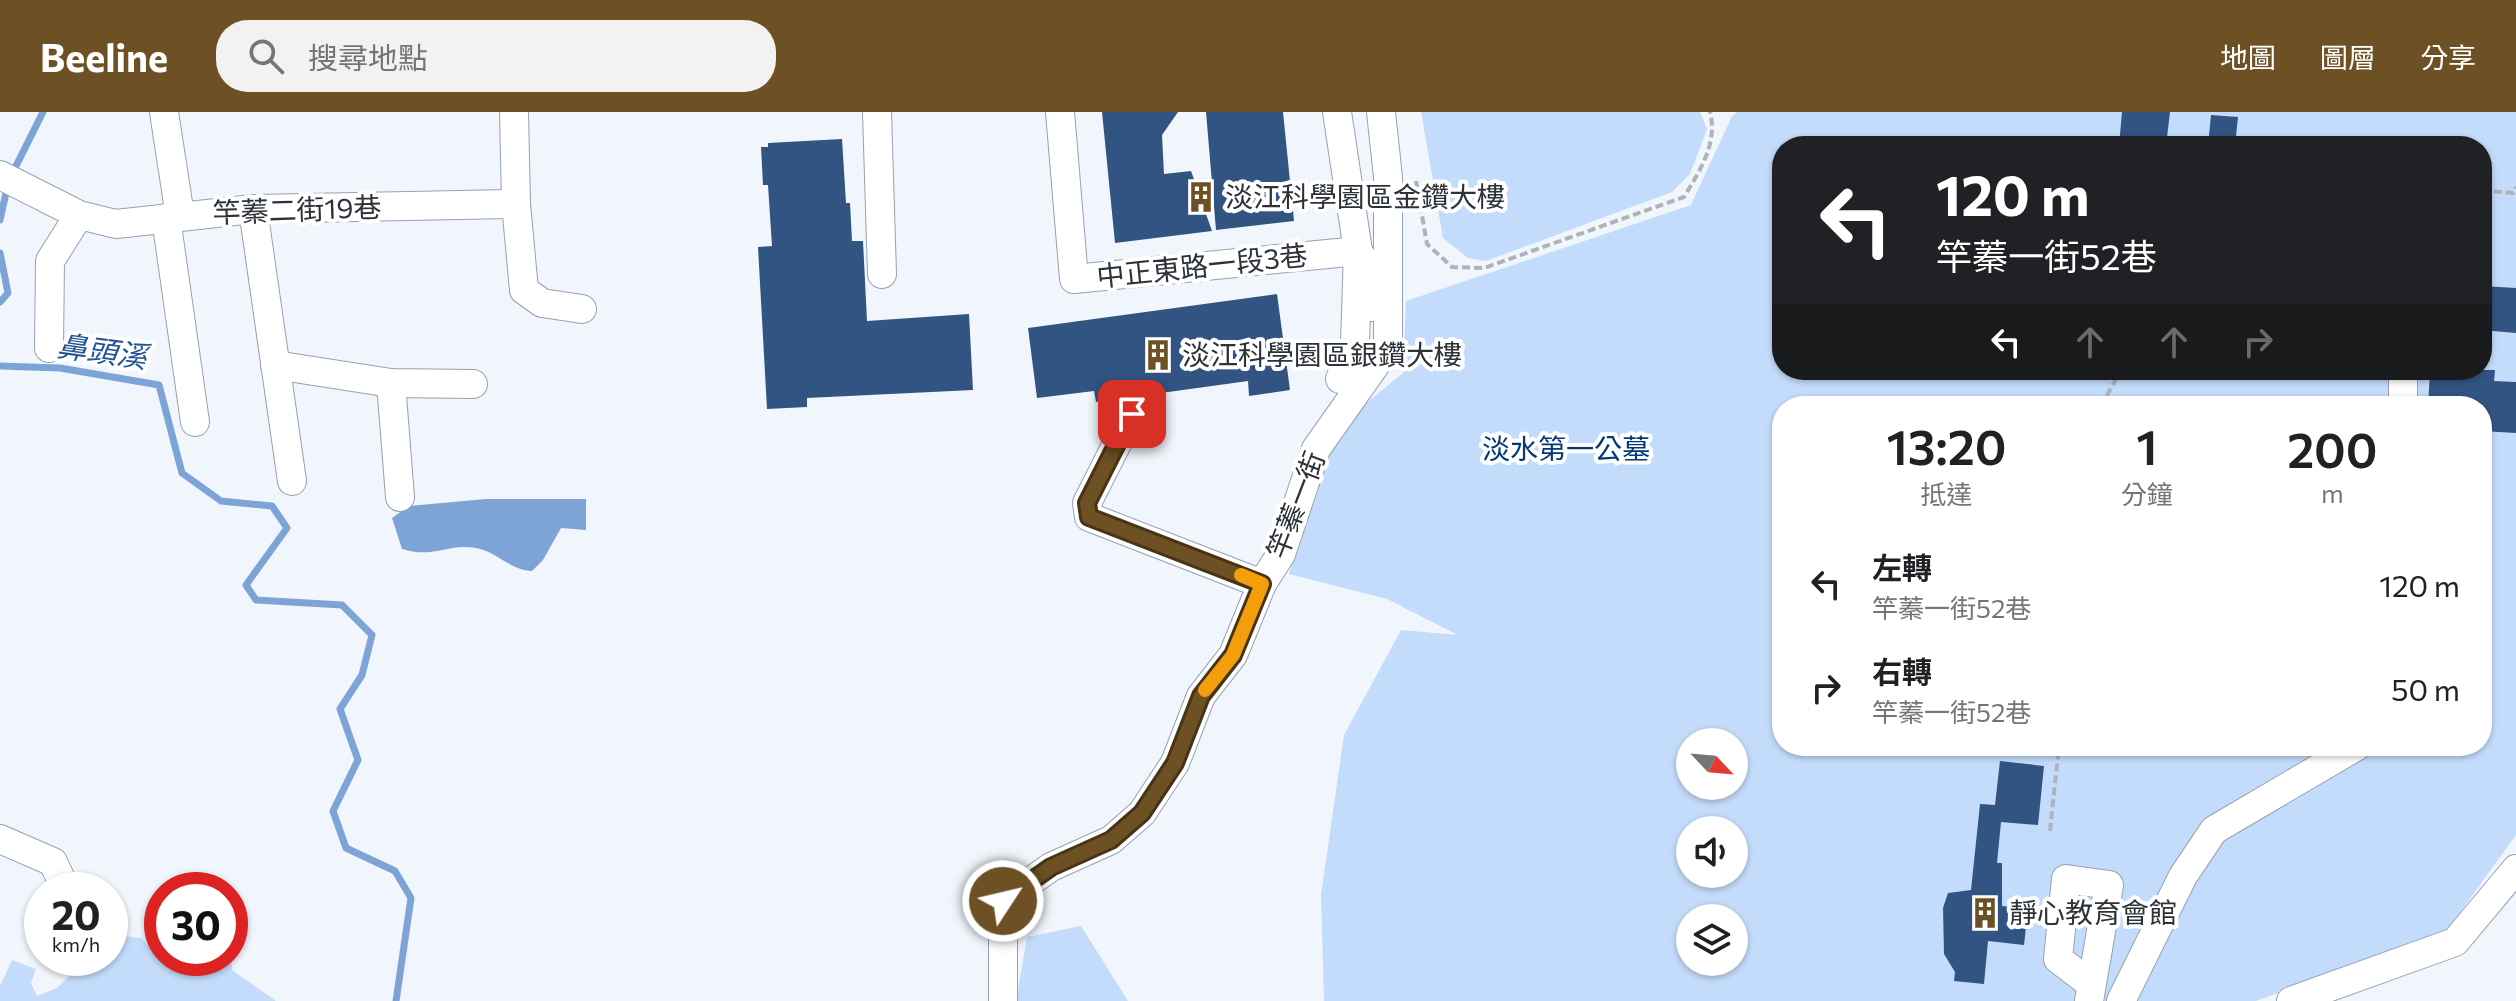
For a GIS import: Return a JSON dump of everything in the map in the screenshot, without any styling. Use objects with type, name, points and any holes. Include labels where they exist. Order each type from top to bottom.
[{"type":"street","points":[[164,112],[195,422]]},
{"type":"street","points":[[514,112],[516,204],[524,290],[542,303],[582,309]]},
{"type":"street","points":[[877,112],[882,274]]},
{"type":"street","name":"中正東路一段3巷","points":[[1060,112],[1074,279],[1358,251]]},
{"type":"street","points":[[1337,112],[1358,251],[1355,343],[1350,384]]},
{"type":"street","name":"竿蓁一街","points":[[1003,1001],[1003,901],[1051,867],[1111,840],[1142,813],[1175,763],[1201,696],[1233,655],[1262,584],[1281,554],[1316,449],[1350,384],[1388,347],[1388,177],[1381,112]]},
{"type":"street","name":"竿蓁二街19巷","points":[[0,175],[79,215],[116,224],[253,209],[516,204]]},
{"type":"street","points":[[253,209],[292,481]]},
{"type":"street","points":[[49,348],[50,261],[79,215]]},
{"type":"street","points":[[275,365],[391,383],[473,384]]},
{"type":"street","points":[[391,383],[400,497]]},
{"type":"street","points":[[1132,414],[1087,503],[1089,517],[1262,584]]},
{"type":"street","points":[[2121,1001],[2183,876],[2214,830],[2340,756]]},
{"type":"street","points":[[0,839],[53,862],[58,872]]},
{"type":"street","points":[[2291,1001],[2455,942],[2516,869]]},
{"type":"path","points":[[1414,171],[1427,244],[1452,267],[1484,268],[1684,197],[1706,159],[1714,127],[1710,112]]},
{"type":"path","points":[[2492,191],[2513,193],[2516,187]]},
{"type":"path","points":[[2050,831],[2058,756]]},
{"type":"green space","points":[[1421,112],[1700,112],[1707,129],[1690,174],[1672,192],[1486,261],[1468,258],[1443,238]]},
{"type":"green space","name":"淡水第一公墓","points":[[1737,112],[2516,112],[2516,835],[2446,932],[2256,1001],[1324,1001],[1321,895],[1344,735],[1401,630],[1458,635],[1387,599],[1289,574],[1317,475],[1353,414],[1403,373],[1406,301],[1691,205],[1732,116]]},
{"type":"green space","points":[[1081,926],[1128,1001],[1016,1001],[1027,937]]},
{"type":"green space","points":[[128,936],[144,941],[144,976],[241,976],[276,1001],[0,1001],[0,986],[12,960],[24,964],[24,976],[34,976],[31,983],[37,996],[57,988],[69,976],[128,976]]},
{"type":"water","points":[[486,499],[586,499],[586,530],[561,528],[543,560],[532,571],[517,568],[476,548],[457,547],[432,552],[402,549],[392,518],[409,506]]},
{"type":"building","points":[[1102,112],[1178,112],[1162,135],[1164,174],[1191,171],[1212,231],[1115,243]]},
{"type":"building","points":[[1206,112],[1283,112],[1294,221],[1216,230]]},
{"type":"building","points":[[2122,112],[2170,112],[2167,136],[2120,136]]},
{"type":"building","points":[[2211,115],[2238,117],[2236,136],[2209,136]]},
{"type":"building","points":[[842,139],[852,241],[863,241],[867,321],[969,314],[973,390],[807,398],[807,407],[767,409],[758,247],[772,246],[768,185],[763,185],[761,147],[768,147],[768,143]]},
{"type":"building","points":[[2492,287],[2516,288],[2516,333],[2492,331]]},
{"type":"building","name":"淡江科學園區銀鑽大樓","points":[[1277,294],[1290,390],[1249,396],[1248,381],[1096,402],[1094,391],[1037,398],[1028,328]]},
{"type":"building","points":[[2492,370],[2495,370],[2494,381],[2516,382],[2516,433],[2492,432],[2492,396],[2429,396],[2430,380],[2492,380]]},
{"type":"building","name":"靜心教育會館","points":[[2000,761],[2044,766],[2038,825],[2001,822],[1997,863],[2002,863],[2002,906],[2028,909],[2024,945],[1988,941],[1984,984],[1954,981],[1955,972],[1944,954],[1943,908],[1948,893],[1971,890],[1980,804],[1995,805]]},
{"type":"waterway","name":"鼻頭溪","points":[[13,172],[43,112]]},
{"type":"waterway","name":"鼻頭溪","points":[[0,220],[8,184]]},
{"type":"waterway","name":"鼻頭溪","points":[[0,253],[8,293],[0,302]]},
{"type":"waterway","name":"鼻頭溪","points":[[0,366],[60,368],[159,385],[182,473],[221,501],[272,506],[287,528],[246,585],[256,600],[342,605],[372,635],[362,675],[340,709],[358,760],[333,811],[346,848],[395,871],[411,898],[396,1001]]},
{"type":"slow traffic","points":[[1205,690],[1233,655],[1262,584],[1241,575]]},
{"type":"place","name":"淡江科學園區金鑽大樓","points":[[1201,197]]},
{"type":"place","name":"淡江科學園區銀鑽大樓","points":[[1158,355]]},
{"type":"place","name":"靜心教育會館","points":[[1985,913]]},
{"type":"route","points":[[1003,901],[1051,867],[1111,840],[1142,813],[1175,763],[1201,696],[1233,655],[1262,584],[1089,517],[1087,503],[1132,414]]}]
